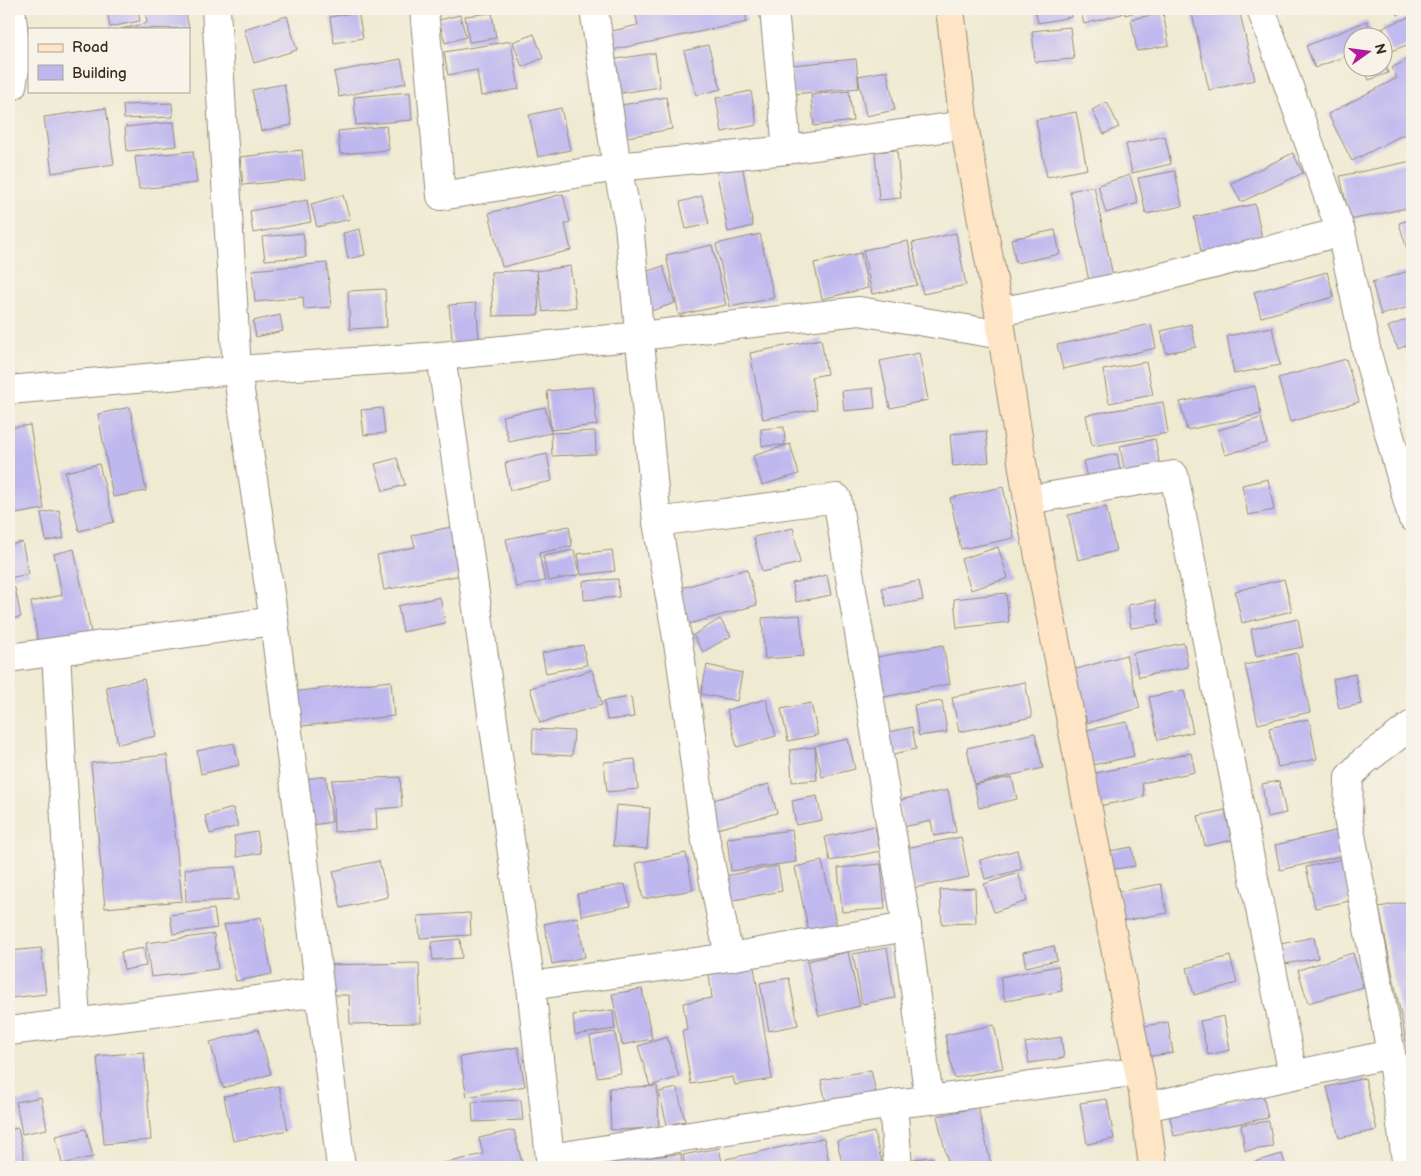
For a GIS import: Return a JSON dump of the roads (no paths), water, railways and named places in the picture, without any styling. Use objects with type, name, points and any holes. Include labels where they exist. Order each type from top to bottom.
[{"type":"street","points":[[11,9],[17,58],[12,86]]},
{"type":"street","points":[[216,9],[236,370],[274,621],[341,1167]]},
{"type":"street","points":[[424,9],[441,196],[617,167],[787,150],[964,125]]},
{"type":"street","points":[[594,9],[617,167],[629,224],[657,522],[681,660],[704,831],[729,957]]},
{"type":"street","points":[[774,9],[787,150]]},
{"type":"street","points":[[950,9],[964,125],[1000,323],[1028,500],[1146,1107],[1152,1167]]},
{"type":"street","points":[[1261,9],[1341,232],[1366,353],[1412,517]]},
{"type":"street","points":[[9,390],[236,370],[441,356],[859,311],[1000,323],[1139,283],[1341,232]]},
{"type":"street","points":[[441,356],[531,986],[550,1158],[893,1104],[1139,1071]]},
{"type":"street","points":[[1028,500],[1174,475],[1293,1075]]},
{"type":"street","points":[[657,522],[836,498],[907,927],[929,1100]]},
{"type":"street","points":[[9,658],[274,621]]},
{"type":"street","points":[[56,652],[76,1023]]},
{"type":"street","points":[[1407,1167],[1391,1054],[1348,818],[1349,777],[1363,762],[1412,725]]},
{"type":"street","points":[[531,986],[729,957],[907,927]]},
{"type":"street","points":[[9,1030],[320,992]]},
{"type":"street","points":[[1146,1107],[1391,1054]]},
{"type":"street","points":[[893,1104],[898,1167]]}]
